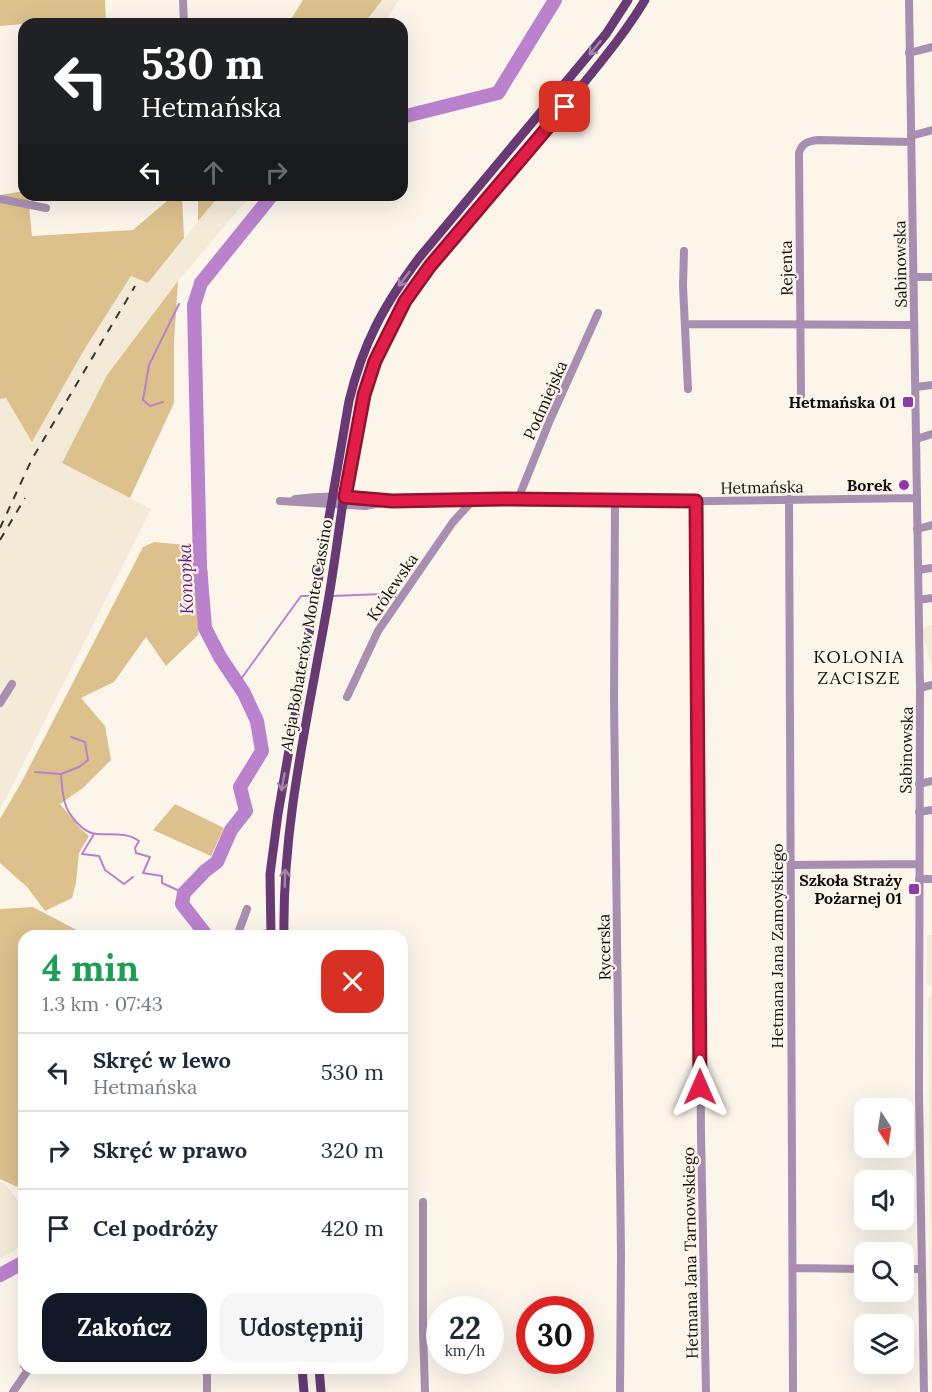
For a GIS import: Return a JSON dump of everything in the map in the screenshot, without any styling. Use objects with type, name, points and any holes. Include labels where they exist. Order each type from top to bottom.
[{"type":"main road","name":"Aleja Bohaterów Monte Cassino","points":[[271,930],[270,874],[276,824],[356,374],[376,324],[393,293],[419,258],[606,34],[628,0]]},
{"type":"main road","name":"Aleja Bohaterów Monte Cassino","points":[[284,930],[285,875],[290,815],[330,595],[344,500],[364,395],[375,361],[405,301],[430,266],[602,60],[645,0]]},
{"type":"main road","points":[[320,1374],[322,1389]]},
{"type":"street","points":[[183,0],[184,18]]},
{"type":"street","name":"Sabinowska","points":[[909,0],[920,688],[919,1093],[924,1392]]},
{"type":"street","points":[[909,53],[932,47]]},
{"type":"street","points":[[911,139],[932,130]]},
{"type":"street","name":"Rejenta","points":[[801,399],[799,153],[804,144],[809,141],[911,139]]},
{"type":"street","points":[[0,199],[46,207]]},
{"type":"street","points":[[684,251],[683,286],[688,389]]},
{"type":"street","points":[[914,277],[932,277]]},
{"type":"street","name":"Podmiejska","points":[[518,499],[550,420],[598,313]]},
{"type":"street","points":[[685,324],[914,325]]},
{"type":"street","points":[[915,387],[932,385]]},
{"type":"street","points":[[916,439],[932,434]]},
{"type":"street","name":"Hetmańska","points":[[332,500],[313,496],[280,501],[344,500],[365,506],[392,501],[518,499],[696,501],[917,498]]},
{"type":"street","name":"Hetmana Jana Zamoyskiego","points":[[789,499],[793,1392]]},
{"type":"street","name":"Królewska","points":[[347,698],[378,631],[453,522],[473,500]]},
{"type":"street","name":"Rycerska","points":[[615,501],[614,699],[621,1254],[620,1392]]},
{"type":"street","name":"Hetmana Jana Tarnowskiego","points":[[696,501],[705,1392]]},
{"type":"street","points":[[917,529],[932,525]]},
{"type":"street","points":[[918,570],[932,568]]},
{"type":"street","points":[[919,600],[932,598]]},
{"type":"street","points":[[0,703],[12,684]]},
{"type":"street","points":[[920,688],[932,685]]},
{"type":"street","points":[[919,784],[932,781]]},
{"type":"street","points":[[919,812],[932,810]]},
{"type":"street","points":[[790,866],[919,864]]},
{"type":"street","points":[[919,879],[932,879]]},
{"type":"street","points":[[240,930],[247,909]]},
{"type":"street","points":[[423,1202],[425,1392]]},
{"type":"street","points":[[793,1268],[854,1269]]},
{"type":"street","points":[[914,1269],[922,1269]]},
{"type":"street","points":[[13,1392],[25,1374]]},
{"type":"street","points":[[207,1374],[207,1392]]},
{"type":"shaded area","points":[[0,0],[105,0],[106,18],[18,18],[18,24],[0,26]]},
{"type":"shaded area","points":[[303,0],[382,0],[368,18],[292,18]]},
{"type":"shaded area","points":[[382,0],[399,0],[387,18],[368,18]]},
{"type":"shaded area","points":[[18,192],[18,201],[29,201],[32,236],[133,230],[167,201],[182,201],[184,238],[148,283],[131,276],[84,350],[32,442],[6,398],[0,399],[0,195]]},
{"type":"shaded area","points":[[198,201],[215,201],[198,221]]},
{"type":"shaded area","points":[[215,201],[246,201],[178,281],[107,375],[62,463],[151,509],[0,810],[0,399],[6,398],[32,442],[84,350],[131,276],[148,283]]},
{"type":"shaded area","points":[[178,281],[174,342],[174,403],[130,498],[62,463],[107,375]]},
{"type":"shaded area","points":[[154,542],[185,545],[208,572],[198,635],[166,666],[146,637],[114,682],[81,698],[105,726],[111,760],[83,788],[60,804],[89,836],[79,853],[72,898],[45,911],[27,887],[0,863],[0,819],[21,783],[143,547]]},
{"type":"shaded area","points":[[932,625],[932,668],[921,628]]},
{"type":"shaded area","points":[[175,804],[224,828],[211,856],[153,830]]},
{"type":"shaded area","points":[[33,907],[77,930],[18,930],[18,1187],[0,1179],[0,909]]},
{"type":"shaded area","points":[[927,935],[932,935],[932,987],[927,983]]},
{"type":"shaded area","points":[[932,994],[932,1385],[928,998]]},
{"type":"shaded area","points":[[0,1182],[5,1184],[18,1200],[18,1248],[0,1259]]},
{"type":"waterway","name":"Konopka","points":[[408,116],[498,93],[555,0]]},
{"type":"waterway","name":"Konopka","points":[[202,930],[182,904],[184,893],[217,862],[231,830],[246,811],[240,787],[262,751],[257,721],[244,693],[220,657],[205,628],[200,566],[194,305],[201,283],[267,201]]},
{"type":"waterway","points":[[163,402],[150,406],[143,400],[149,365],[179,304]]},
{"type":"waterway","points":[[332,596],[383,594],[395,597]]},
{"type":"waterway","points":[[238,683],[301,596],[311,596]]},
{"type":"waterway","points":[[71,737],[85,742],[88,760],[79,767],[61,774],[64,800],[73,818],[92,833],[124,835],[139,841],[135,848],[136,853],[150,857],[143,873],[162,876],[162,883],[184,893]]},
{"type":"waterway","points":[[35,772],[61,774]]},
{"type":"waterway","points":[[94,834],[82,854],[99,856],[105,870],[124,884],[133,877]]},
{"type":"waterway","name":"Konopka","points":[[0,1275],[18,1265]]},
{"type":"railway","points":[[0,528],[32,459],[135,286]]},
{"type":"railway","points":[[0,540],[25,498]]},
{"type":"place","name":"Hetmańska 01","points":[[908,402]]},
{"type":"place","name":"Borek","points":[[904,485]]},
{"type":"place","name":"Szkoła Straży Pożarnej 01","points":[[914,889]]},
{"type":"district","name":"KOLONIA ZACISZE","points":[[859,667]]},
{"type":"route","points":[[565,107],[430,266],[405,301],[375,361],[364,395],[345,497],[392,501],[503,499],[696,501],[700,1087]]}]
